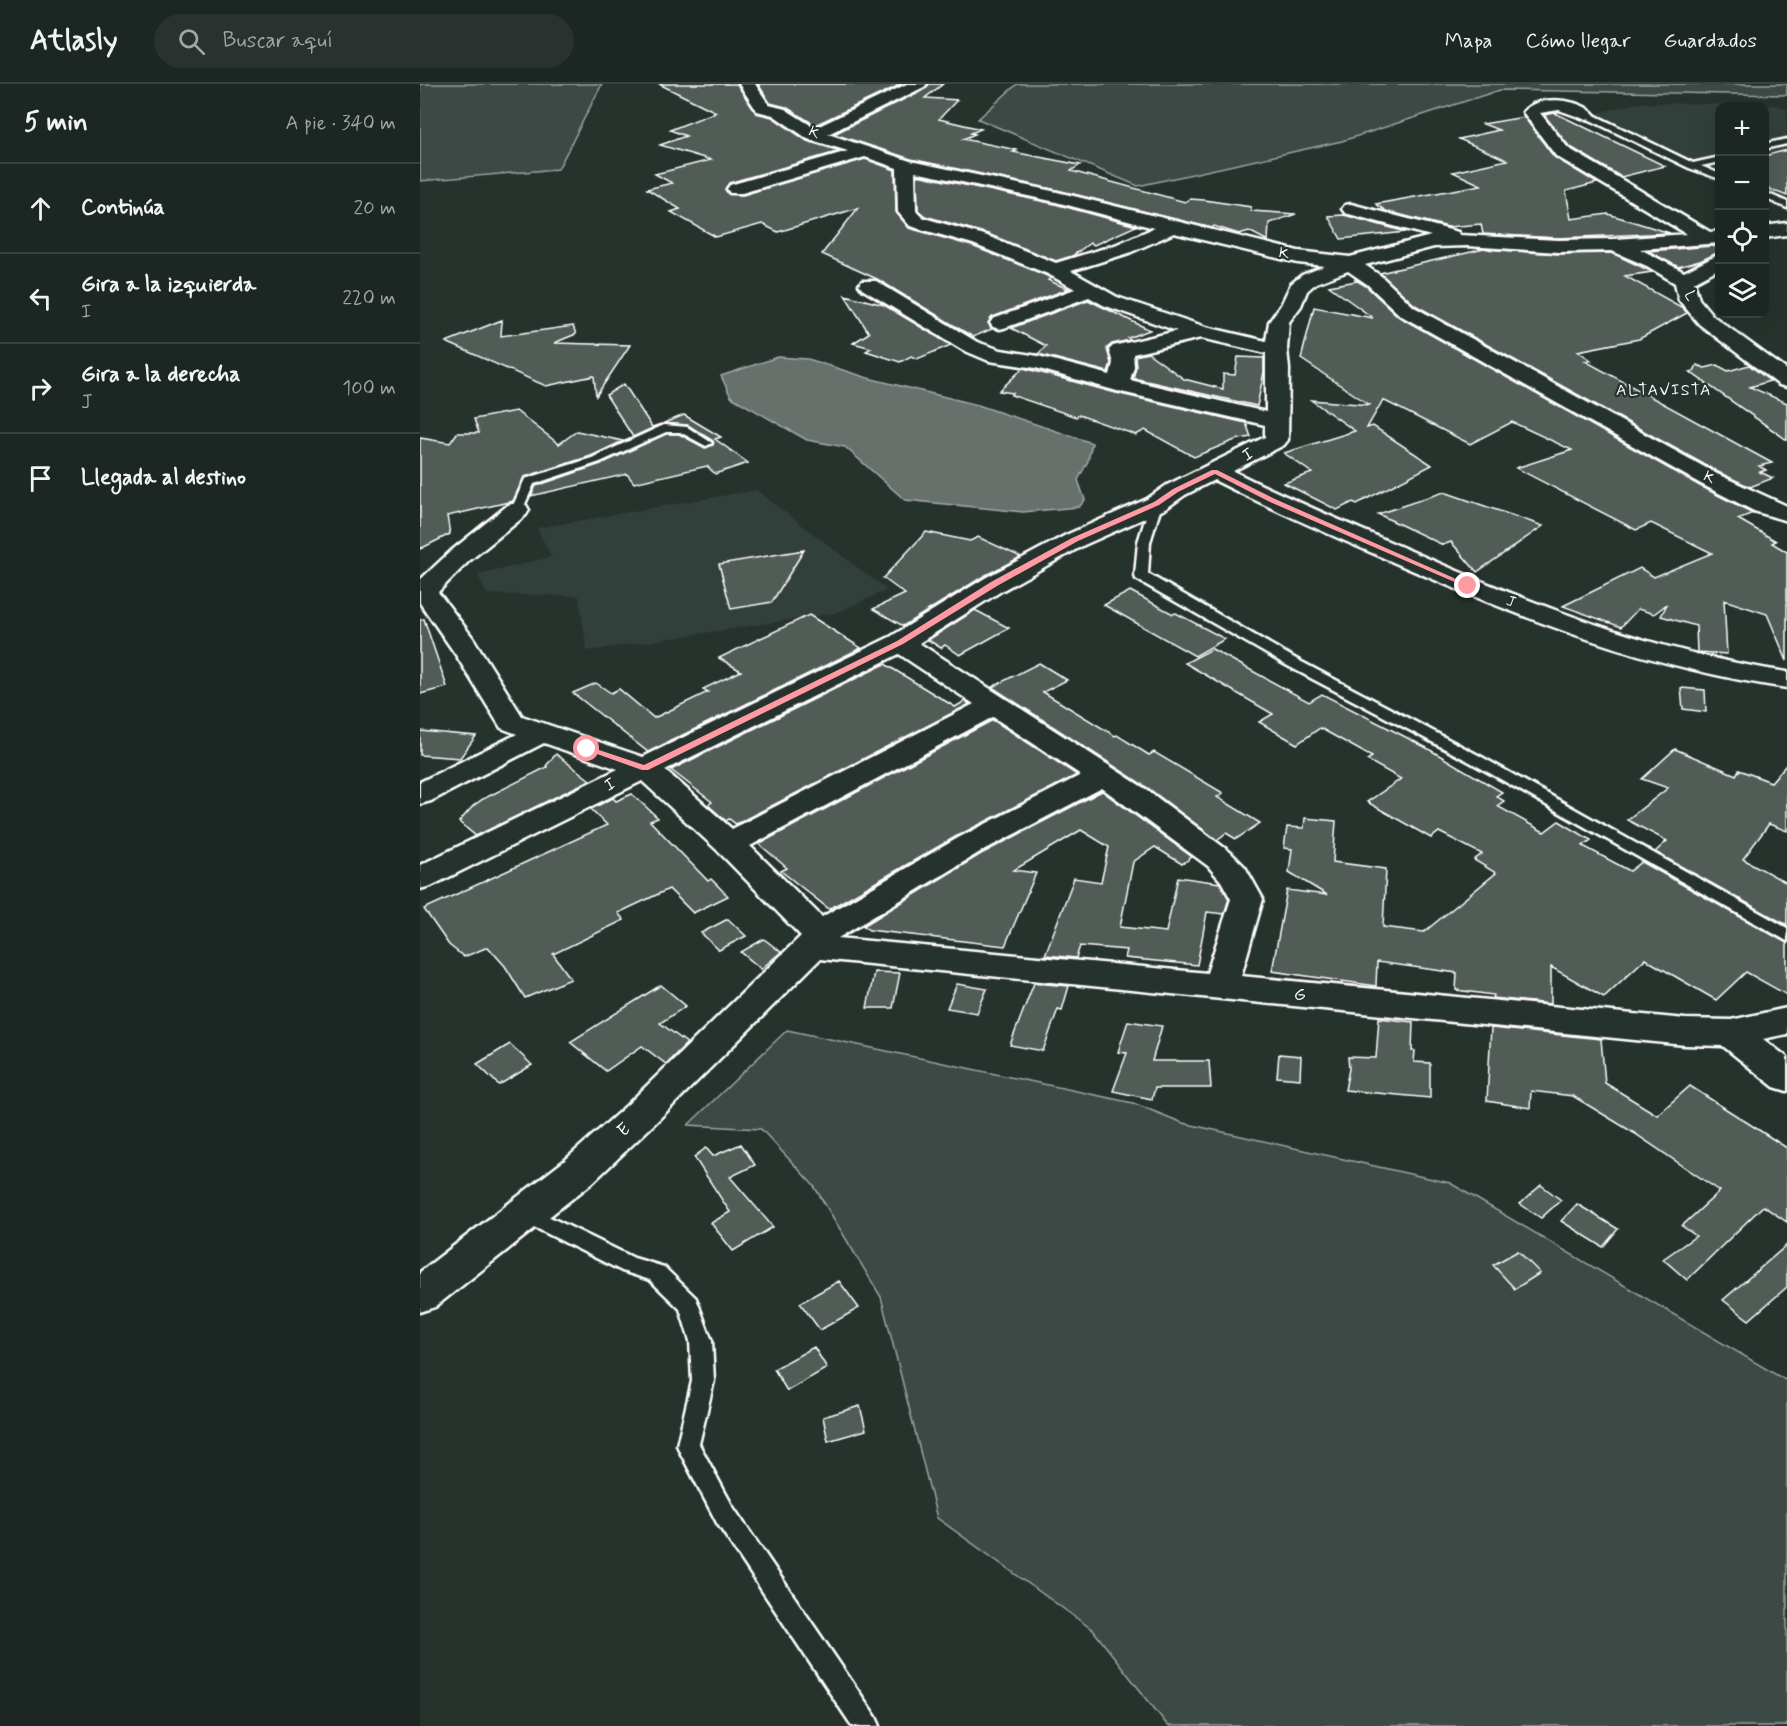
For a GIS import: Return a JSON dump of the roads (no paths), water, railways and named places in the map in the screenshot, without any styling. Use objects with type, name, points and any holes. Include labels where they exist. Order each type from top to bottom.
[{"type":"street","name":"K","points":[[747,84],[764,108],[778,111],[814,135],[906,165],[1057,197],[1299,257],[1350,263],[1374,280],[1407,311],[1709,479],[1764,506],[1787,514]]},
{"type":"street","points":[[814,135],[919,84]]},
{"type":"street","points":[[1587,115],[1578,110],[1551,105],[1539,107],[1531,112],[1562,152],[1713,237]]},
{"type":"street","points":[[736,189],[864,152]]},
{"type":"street","points":[[906,165],[907,212],[917,222],[980,240],[1055,270],[1110,301],[1200,332],[1276,349]]},
{"type":"street","points":[[1351,209],[1467,240]]},
{"type":"street","points":[[1055,270],[1122,249],[1171,227]]},
{"type":"street","points":[[1350,263],[1434,241],[1467,240],[1558,246],[1616,245],[1713,237]]},
{"type":"street","name":"L","points":[[1616,245],[1654,262],[1684,280],[1689,300],[1706,320],[1787,380]]},
{"type":"street","name":"I","points":[[420,878],[900,643],[994,584],[1075,540],[1156,504],[1176,490],[1276,440],[1276,349],[1279,322],[1291,306],[1298,288],[1309,279],[1350,263]]},
{"type":"street","points":[[1684,280],[1715,263]]},
{"type":"street","points":[[869,285],[970,346],[997,356],[1038,362],[1118,384],[1277,421]]},
{"type":"street","points":[[1000,323],[1091,290]]},
{"type":"street","points":[[1118,384],[1125,368],[1125,358],[1120,350],[1200,332],[1279,322]]},
{"type":"street","name":"J","points":[[1215,471],[1273,501],[1468,586],[1552,618],[1680,660],[1733,672],[1787,680]]},
{"type":"street","points":[[517,510],[459,556],[424,591],[467,649],[511,722],[645,768],[729,844],[815,940]]},
{"type":"street","points":[[900,643],[1136,797],[1219,859],[1234,875],[1247,899],[1220,987]]},
{"type":"street","points":[[729,844],[996,704]]},
{"type":"street","points":[[420,794],[541,733]]},
{"type":"street","name":"E","points":[[420,1295],[578,1172],[639,1116],[815,940],[969,845],[1102,776]]},
{"type":"street","name":"G","points":[[815,940],[1220,987],[1652,1029],[1731,1033],[1787,1021]]},
{"type":"street","points":[[1731,1033],[1787,1077]]},
{"type":"lane","points":[[1587,115],[1715,175]]},
{"type":"lane","points":[[1769,146],[1787,141]]},
{"type":"lane","points":[[1692,166],[1715,160]]},
{"type":"lane","points":[[1769,197],[1787,205]]},
{"type":"lane","points":[[517,510],[529,482],[596,460],[664,428],[683,429],[706,443]]},
{"type":"lane","points":[[1156,504],[1144,542],[1141,576],[1291,662],[1475,759],[1787,935]]},
{"type":"lane","points":[[525,1213],[629,1265],[657,1273],[689,1304],[701,1341],[703,1381],[688,1445],[725,1515],[867,1726]]},
{"type":"district","name":"ALTAVISTA","points":[[1664,390]]}]
